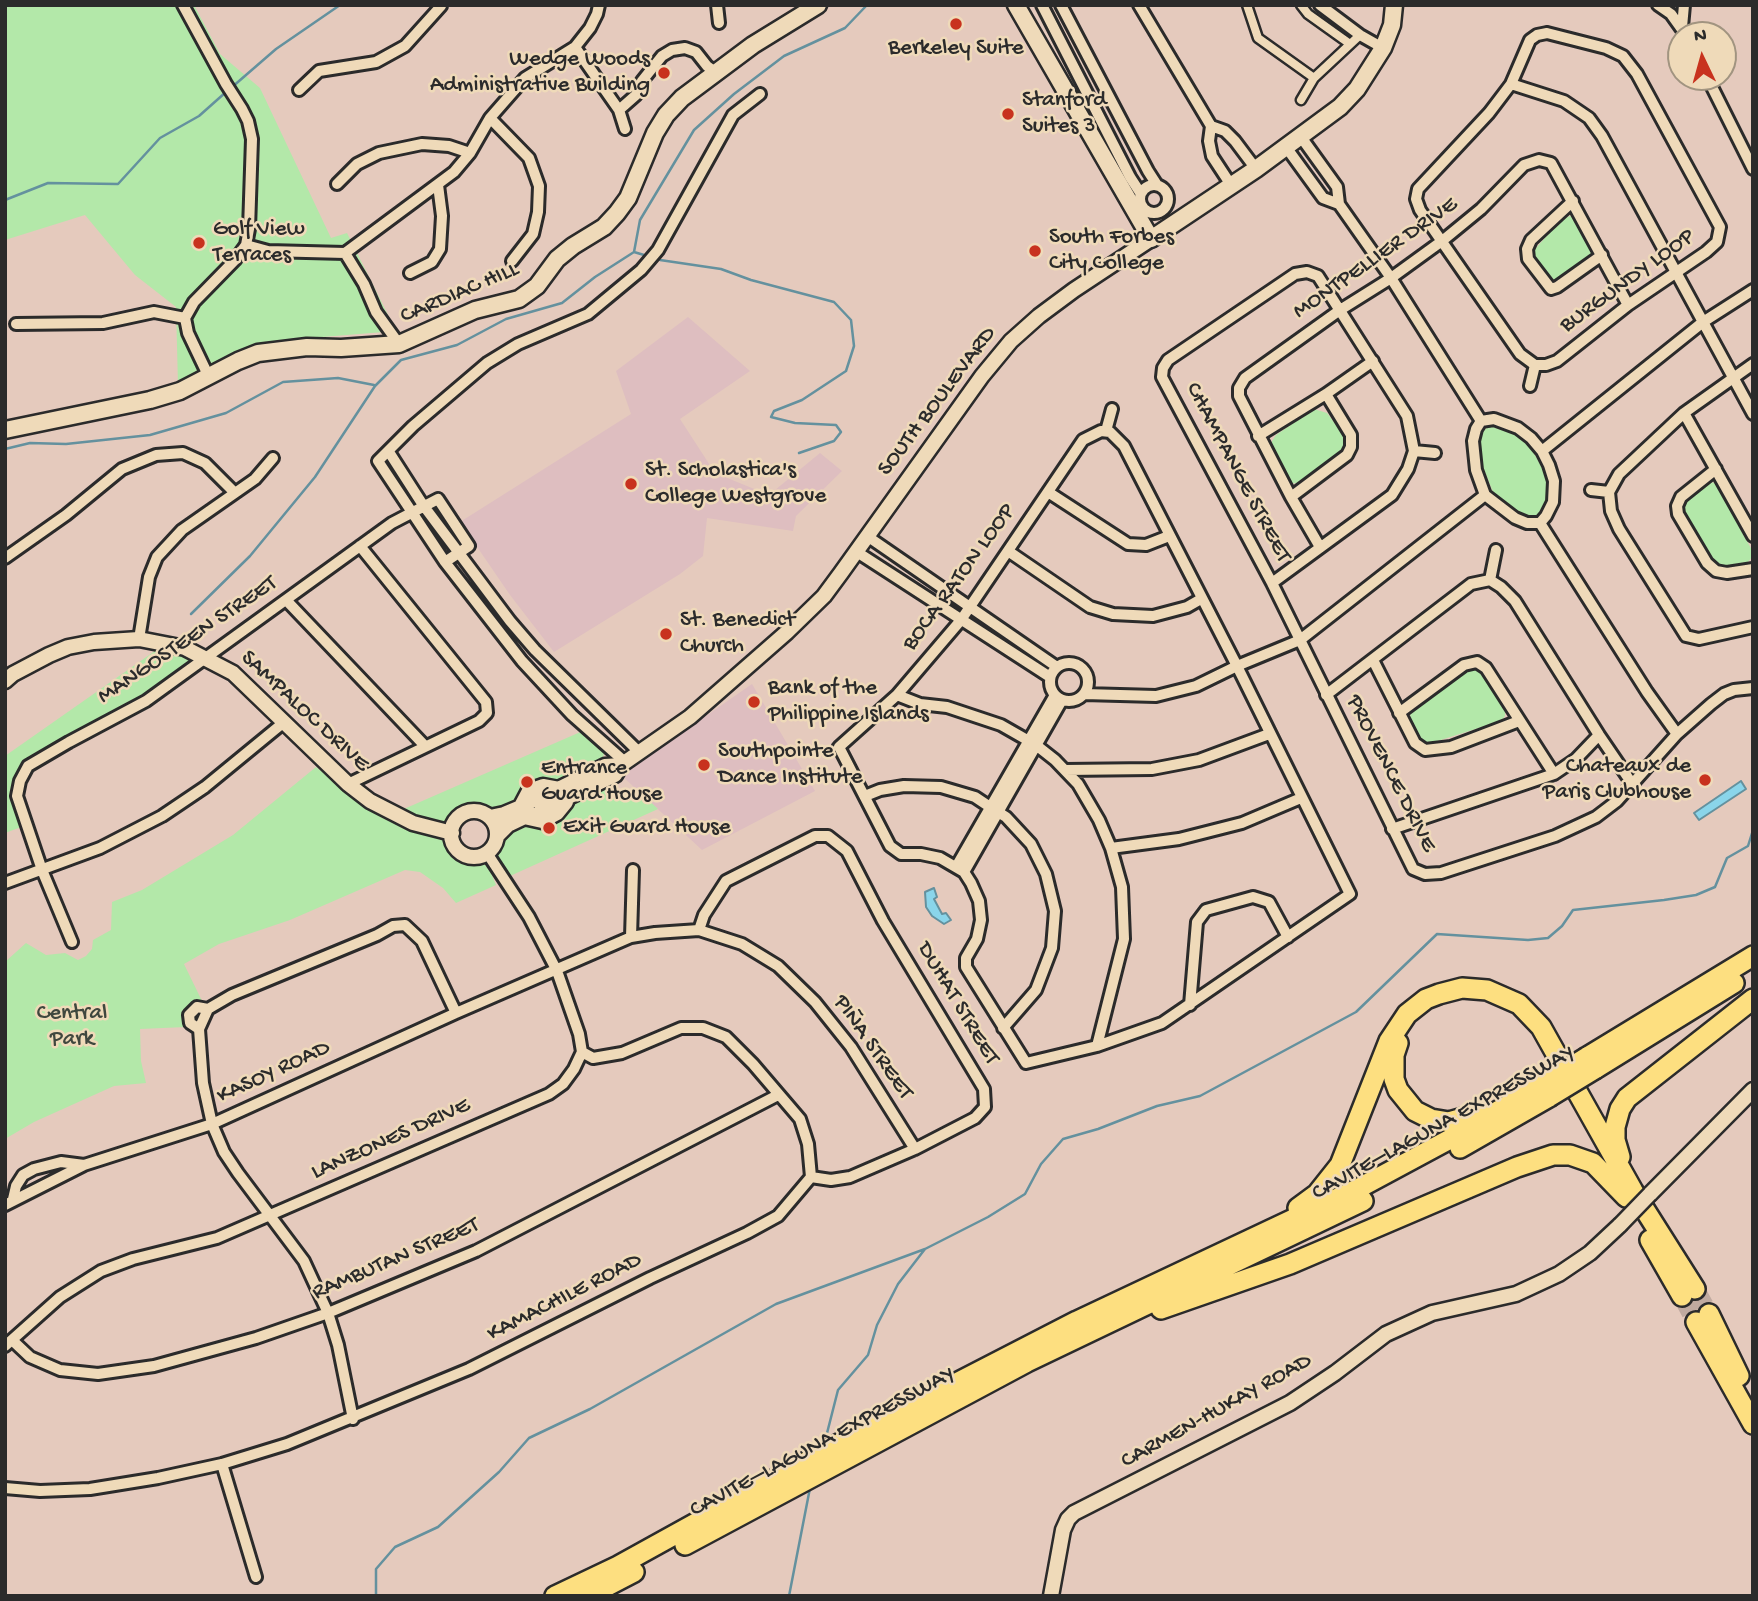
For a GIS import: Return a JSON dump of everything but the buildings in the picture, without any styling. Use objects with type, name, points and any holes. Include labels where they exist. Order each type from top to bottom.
[{"type":"highway","name":"CAVITE–LAGUNA EXPRESSWAY","points":[[588,1596],[789,1480],[846,1440],[1079,1328],[1150,1302],[1366,1199],[1476,1140],[1753,956]]},
{"type":"highway","name":"CAVITE–LAGUNA EXPRESSWAY","points":[[1591,1063],[1753,971]]},
{"type":"highway","points":[[1079,1328],[1238,1246],[1298,1208],[1324,1186],[1340,1166],[1389,1041],[1399,1024],[1426,999],[1462,988],[1500,993],[1520,1004],[1535,1019],[1636,1194],[1688,1293]]},
{"type":"highway","points":[[1546,1091],[1466,1119],[1440,1121],[1423,1116],[1402,1096],[1394,1079],[1394,1055],[1405,1030],[1423,1011],[1448,999],[1489,999],[1512,1010],[1524,1020],[1541,1043],[1636,1194]]},
{"type":"highway","points":[[1636,1194],[1615,1140],[1616,1120],[1623,1103],[1636,1089],[1753,999]]},
{"type":"highway","name":"CAVITE–LAGUNA EXPRESSWAY","points":[[1238,1246],[1546,1091]]},
{"type":"highway","points":[[1079,1328],[1125,1323],[1290,1264],[1541,1158],[1562,1154],[1587,1159],[1636,1194]]},
{"type":"highway","points":[[1753,1405],[1703,1318],[1753,1424]]},
{"type":"highway","name":"CAVITE–LAGUNA EXPRESSWAY","points":[[555,1596],[618,1566],[685,1529],[789,1480],[843,1460],[1079,1328]]},
{"type":"main road","name":"CARDIAC HILL","points":[[5,429],[150,400],[180,391],[208,375],[258,353],[279,349],[399,344],[475,310],[519,299],[537,286],[557,260],[573,246],[604,227],[617,213],[628,198],[655,133],[666,115],[682,98],[715,72],[818,5]]},
{"type":"main road","points":[[1016,5],[1155,236]]},
{"type":"main road","name":"SOUTH BOULEVARD","points":[[1155,236],[1256,169],[1340,107],[1357,89],[1383,48],[1392,25],[1394,5]]},
{"type":"street","points":[[183,5],[248,121],[252,139],[246,245],[194,302],[185,318],[188,332],[208,375]]},
{"type":"street","points":[[299,90],[319,71],[376,62],[405,46],[441,5]]},
{"type":"street","points":[[246,245],[285,252],[345,253],[454,172],[470,153],[490,118],[525,78],[575,47],[590,28],[599,5]]},
{"type":"street","points":[[717,5],[719,23]]},
{"type":"street","points":[[1042,5],[1141,194],[1141,205],[1150,213],[1155,236]]},
{"type":"street","points":[[1061,5],[1148,171],[1157,185],[1168,194],[1168,203],[1159,213],[1150,213]]},
{"type":"street","points":[[1139,5],[1211,126],[1209,141],[1212,156],[1231,186]]},
{"type":"street","points":[[1247,5],[1258,38],[1314,78]]},
{"type":"street","points":[[1301,5],[1308,14],[1350,44]]},
{"type":"street","points":[[1320,5],[1360,35],[1383,48]]},
{"type":"street","points":[[1658,5],[1676,21]]},
{"type":"street","name":"BURGUNDY LOOP","points":[[1547,33],[1606,48],[1623,56],[1637,74],[1720,227],[1717,242],[1628,305],[1557,361],[1546,365],[1535,365],[1520,354],[1442,241],[1420,210],[1416,199],[1418,189],[1489,114],[1511,83],[1530,40],[1536,35],[1547,33]]},
{"type":"street","points":[[1301,100],[1314,78],[1360,35]]},
{"type":"street","points":[[575,47],[619,110],[625,129]]},
{"type":"street","points":[[619,110],[636,95],[642,81],[662,56],[672,50],[685,48],[696,52],[715,72]]},
{"type":"street","points":[[1511,83],[1564,101],[1589,118],[1602,136],[1753,414]]},
{"type":"street","points":[[1714,91],[1753,169]]},
{"type":"street","points":[[623,764],[572,715],[522,661],[445,562],[378,461],[487,363],[518,344],[588,314],[641,270],[658,250],[733,115],[760,94]]},
{"type":"street","points":[[490,118],[529,158],[539,187],[538,212],[533,234],[512,261]]},
{"type":"street","points":[[1211,126],[1225,131],[1236,141],[1256,169]]},
{"type":"street","points":[[1301,137],[1337,187],[1339,204],[1391,278],[1482,421]]},
{"type":"street","points":[[337,184],[357,164],[379,153],[422,144],[449,146],[470,153]]},
{"type":"street","points":[[1286,147],[1323,198],[1339,204]]},
{"type":"street","name":"MONTPELLIER DRIVE","points":[[1320,547],[1258,436],[1239,396],[1239,388],[1245,379],[1442,241],[1481,209],[1524,165],[1539,160],[1551,163],[1628,305]]},
{"type":"street","points":[[410,273],[432,261],[440,249],[442,216],[438,185]]},
{"type":"street","points":[[1141,194],[1145,187],[1157,185]]},
{"type":"street","points":[[1573,201],[1531,240],[1527,249],[1528,259],[1551,289],[1602,255]]},
{"type":"street","points":[[1168,203],[1186,215]]},
{"type":"street","name":"SOUTH BOULEVARD","points":[[565,793],[543,786],[536,787],[525,796],[536,821],[550,818],[557,813],[565,793],[605,766],[623,764],[690,717],[761,656],[824,596],[982,376],[1011,341],[1074,289],[1155,236]]},
{"type":"street","points":[[345,253],[364,284],[376,312],[399,344]]},
{"type":"street","name":"CHAMPANGE STREET","points":[[1300,640],[1162,377],[1163,368],[1168,360],[1295,274],[1307,272],[1318,276],[1340,310]]},
{"type":"street","points":[[1542,451],[1703,322],[1753,290]]},
{"type":"street","points":[[1272,583],[1392,495],[1408,469],[1414,451],[1407,416],[1340,310]]},
{"type":"street","points":[[16,324],[103,323],[154,312],[185,318]]},
{"type":"street","points":[[1258,436],[1373,362]]},
{"type":"street","points":[[1753,364],[1684,413],[1619,474],[1609,492],[1611,511],[1619,529],[1686,636],[1699,639],[1753,627]]},
{"type":"street","points":[[1530,386],[1535,365]]},
{"type":"street","points":[[1291,497],[1347,455],[1351,447],[1351,435],[1326,394]]},
{"type":"street","points":[[1058,698],[960,869],[979,901],[981,920],[977,939],[966,958],[965,967],[1026,1063],[1097,1046],[1162,1023],[1350,894],[1124,446],[1106,431],[1112,409]]},
{"type":"street","points":[[1684,413],[1753,536]]},
{"type":"street","points":[[1494,419],[1518,428],[1542,451],[1554,481],[1553,502],[1540,523],[1527,523],[1515,519],[1485,495],[1473,454],[1476,429],[1482,421],[1494,419]]},
{"type":"street","name":"BOCA RATON LOOP","points":[[960,869],[940,858],[901,854],[890,846],[839,747],[897,695],[961,620],[1083,440],[1101,430],[1106,431]]},
{"type":"street","points":[[1414,451],[1435,453]]},
{"type":"street","points":[[389,452],[457,553],[535,650],[639,752]]},
{"type":"street","points":[[5,558],[66,515],[122,469],[156,455],[183,453],[205,463],[234,492]]},
{"type":"street","points":[[139,639],[149,577],[157,557],[182,530],[255,480],[273,458]]},
{"type":"street","points":[[1716,469],[1681,497],[1677,506],[1678,514],[1707,563],[1716,571],[1727,573],[1753,569]]},
{"type":"street","points":[[1591,489],[1609,492]]},
{"type":"street","points":[[1048,492],[1128,544],[1146,545],[1169,536]]},
{"type":"street","points":[[1084,694],[1156,695],[1196,686],[1300,640],[1485,495]]},
{"type":"street","name":"MANGOSTEEN STREET","points":[[72,942],[42,870],[17,796],[20,781],[28,766],[146,701],[360,546],[423,505]]},
{"type":"street","points":[[1540,523],[1647,692],[1677,734]]},
{"type":"street","points":[[867,536],[971,607],[1054,672]]},
{"type":"street","points":[[348,784],[480,721],[488,713],[486,702],[360,546]]},
{"type":"street","points":[[1490,580],[1496,550]]},
{"type":"street","points":[[1008,551],[1090,607],[1113,614],[1153,617],[1201,600]]},
{"type":"street","points":[[857,552],[961,620],[1054,672]]},
{"type":"street","points":[[445,562],[457,553]]},
{"type":"street","points":[[1326,695],[1471,584],[1490,580],[1515,601],[1633,785]]},
{"type":"street","points":[[287,601],[425,746]]},
{"type":"street","name":"SAMPALOC DRIVE","points":[[5,681],[32,663],[68,647],[94,642],[139,639],[185,648],[207,657],[233,673],[283,723],[369,801],[413,823],[452,833]]},
{"type":"street","name":"PROVENCE DRIVE","points":[[1300,640],[1413,869],[1425,874],[1441,873],[1555,836],[1597,817],[1633,785],[1677,734],[1724,694],[1753,688]]},
{"type":"street","points":[[1373,660],[1415,743],[1425,750],[1451,747],[1519,721]]},
{"type":"street","points":[[1399,713],[1464,665],[1477,662],[1486,668],[1554,774]]},
{"type":"street","points":[[1069,663],[1080,666],[1089,682],[1084,694],[1074,701],[1058,698],[1050,683],[1054,672],[1069,663]]},
{"type":"street","points":[[897,695],[920,704],[947,707],[1001,725],[1033,743],[1078,784],[1099,820],[1111,848],[1122,887],[1124,939],[1097,1046]]},
{"type":"street","points":[[5,883],[100,848],[162,816],[205,787],[283,723]]},
{"type":"street","points":[[1065,770],[1152,769],[1199,760],[1269,734]]},
{"type":"street","points":[[1392,829],[1554,774],[1576,759],[1599,735]]},
{"type":"street","points":[[865,796],[904,786],[940,787],[975,797],[1006,817],[1031,844],[1046,874],[1055,911],[1052,948],[1036,990],[1003,1028]]},
{"type":"street","points":[[1111,848],[1179,838],[1242,824],[1301,798]]},
{"type":"street","name":"SOUTH BOULEVARD","points":[[490,817],[531,809]]},
{"type":"street","name":"SOUTH BOULEVARD","points":[[497,836],[531,809]]},
{"type":"street","points":[[476,811],[490,817],[497,836],[487,853],[473,856],[460,851],[452,840],[457,819],[462,814],[476,811]]},
{"type":"street","name":"DUHAT STREET","points":[[699,930],[704,915],[726,881],[816,836],[828,836],[847,851],[883,921],[984,1089],[985,1107],[975,1118],[915,1149],[850,1177],[831,1180],[811,1177]]},
{"type":"street","points":[[487,853],[529,917],[557,971],[579,1034],[582,1052],[593,1058],[622,1053],[681,1028],[703,1028],[726,1037],[800,1119],[808,1144],[811,1177]]},
{"type":"street","points":[[631,937],[633,870]]},
{"type":"street","points":[[1190,1005],[1197,922],[1206,910],[1253,897],[1269,902],[1288,937]]},
{"type":"street","points":[[353,1419],[338,1345],[328,1313],[304,1261],[268,1217],[224,1152],[212,1124],[203,1083],[199,1030],[208,1009],[232,995],[393,926],[405,925],[422,940],[456,1013]]},
{"type":"street","name":"PIÑA STREET","points":[[557,971],[631,937],[655,933],[699,930],[742,944],[778,965],[815,1002],[851,1047],[915,1149]]},
{"type":"street","name":"KASOY ROAD","points":[[9,1202],[84,1165],[212,1124],[456,1013],[557,971]]},
{"type":"street","name":"LANZONES DRIVE","points":[[9,1343],[60,1297],[101,1271],[133,1259],[217,1238],[549,1094],[563,1084],[582,1052]]},
{"type":"street","name":"CARMEN-HUKAY ROAD","points":[[1051,1596],[1063,1530],[1074,1513],[1290,1403],[1386,1334],[1432,1313],[1516,1294],[1559,1275],[1590,1253],[1620,1225],[1636,1194],[1753,1090]]},
{"type":"street","name":"RAMBUTAN STREET","points":[[9,1343],[30,1357],[60,1370],[98,1374],[167,1362],[256,1338],[328,1313],[476,1251],[778,1095]]},
{"type":"street","points":[[9,1202],[23,1175],[34,1169],[61,1162],[84,1165]]},
{"type":"street","name":"KAMACHILE ROAD","points":[[5,1488],[40,1491],[90,1489],[158,1478],[222,1464],[287,1444],[353,1419],[469,1370],[650,1278],[747,1233],[778,1216],[811,1177]]},
{"type":"street","points":[[222,1464],[256,1577]]},
{"type":"shaded area","name":"St. Scholastica's College Westgrove","points":[[688,317],[750,371],[680,419],[715,473],[769,495],[820,453],[842,471],[796,516],[793,531],[707,518],[703,556],[680,574],[554,652],[510,595],[460,522],[631,414],[616,371]]},
{"type":"shaded area","points":[[752,684],[815,791],[702,850],[621,775]]},
{"type":"green space","points":[[5,5],[194,5],[220,54],[260,88],[331,238],[347,233],[396,331],[298,339],[221,360],[178,385],[176,307],[135,275],[85,215],[5,240]]},
{"type":"green space","points":[[1570,216],[1576,218],[1592,256],[1557,281],[1549,280],[1534,255],[1534,250],[1562,219]]},
{"type":"green space","points":[[1314,409],[1327,413],[1346,438],[1346,444],[1302,482],[1290,484],[1272,447],[1272,441],[1276,435]]},
{"type":"green space","points":[[1499,424],[1513,430],[1528,443],[1547,476],[1548,502],[1543,513],[1534,517],[1519,514],[1493,492],[1480,460],[1478,449],[1481,433],[1489,426]]},
{"type":"green space","points":[[1709,482],[1715,483],[1753,552],[1748,562],[1724,566],[1716,563],[1684,511],[1686,500]]},
{"type":"green space","points":[[162,646],[182,651],[194,664],[145,699],[67,739],[19,781],[24,826],[5,833],[5,756]]},
{"type":"green space","points":[[1468,669],[1480,670],[1505,711],[1505,716],[1501,721],[1428,744],[1421,742],[1411,724],[1410,713]]},
{"type":"green space","points":[[585,730],[602,746],[604,754],[601,763],[501,808],[467,805],[442,824],[397,812]]},
{"type":"green space","name":"Central Park","points":[[316,767],[367,805],[409,828],[444,839],[455,852],[470,860],[479,860],[489,868],[496,885],[456,903],[443,888],[420,872],[405,870],[290,920],[219,944],[184,964],[202,1001],[186,1009],[186,1027],[140,1029],[141,1061],[146,1083],[114,1086],[34,1122],[5,1139],[5,962],[26,943],[46,955],[65,953],[78,960],[86,956],[92,949],[93,940],[111,930],[112,902],[142,890],[233,835]]},
{"type":"green space","points":[[603,786],[616,794],[641,793],[658,809],[510,876],[495,853],[502,834],[564,807]]},
{"type":"water","points":[[1741,781],[1746,789],[1699,820],[1694,813]]},
{"type":"water","points":[[934,888],[937,897],[934,899],[942,914],[946,913],[951,920],[944,924],[932,916],[926,907],[925,892]]},
{"type":"waterway","points":[[231,88],[276,49],[340,5]]},
{"type":"waterway","points":[[191,614],[250,556],[315,477],[375,386],[401,360],[457,345],[506,319],[562,303],[595,277],[634,252],[640,220],[694,130],[734,94],[784,56],[845,28],[867,5]]},
{"type":"waterway","points":[[5,200],[48,183],[118,184],[160,138],[199,116],[226,92]]},
{"type":"waterway","points":[[634,252],[644,255]]},
{"type":"waterway","points":[[660,260],[721,269],[751,280],[834,302],[851,320],[854,346],[846,371],[802,400],[774,411],[771,417],[795,423],[836,425],[841,432],[834,441],[799,453]]},
{"type":"waterway","points":[[5,449],[30,443],[66,444],[150,435],[226,413],[283,382],[338,378],[374,385]]},
{"type":"waterway","points":[[376,1596],[376,1569],[395,1547],[438,1527],[499,1472],[529,1438],[590,1409],[776,1304],[925,1249],[988,1217],[1025,1194],[1041,1164],[1063,1139],[1098,1129],[1157,1106],[1200,1096],[1356,1012],[1437,934],[1528,940],[1548,938],[1562,926],[1573,910],[1696,895],[1715,887],[1727,858],[1748,846],[1753,830]]},
{"type":"waterway","points":[[825,1441],[838,1390],[868,1355],[877,1325],[898,1284],[925,1249]]},
{"type":"waterway","points":[[789,1596],[810,1488]]},
{"type":"tunnel","points":[[1695,1289],[1709,1314]]},
{"type":"tunnel","points":[[1682,1296],[1696,1322]]},
{"type":"place","name":"Berkeley Suite","points":[[956,24]]},
{"type":"place","name":"Wedge Woods Administrative Building","points":[[664,73]]},
{"type":"place","name":"Stanford Suites 3","points":[[1008,114]]},
{"type":"place","name":"Golf View Terraces","points":[[199,243]]},
{"type":"place","name":"South Forbes City College","points":[[1035,251]]},
{"type":"place","name":"St. Scholastica's College Westgrove","points":[[631,484]]},
{"type":"place","name":"St. Benedict Church","points":[[666,634]]},
{"type":"place","name":"Bank of the Philippine Islands","points":[[754,702]]},
{"type":"place","name":"Southpointe Dance Institute","points":[[704,765]]},
{"type":"place","name":"Chateaux de Paris Clubhouse","points":[[1705,780]]},
{"type":"place","name":"Entrance Guard House","points":[[527,782]]},
{"type":"place","name":"Exit Guard House","points":[[549,828]]}]
